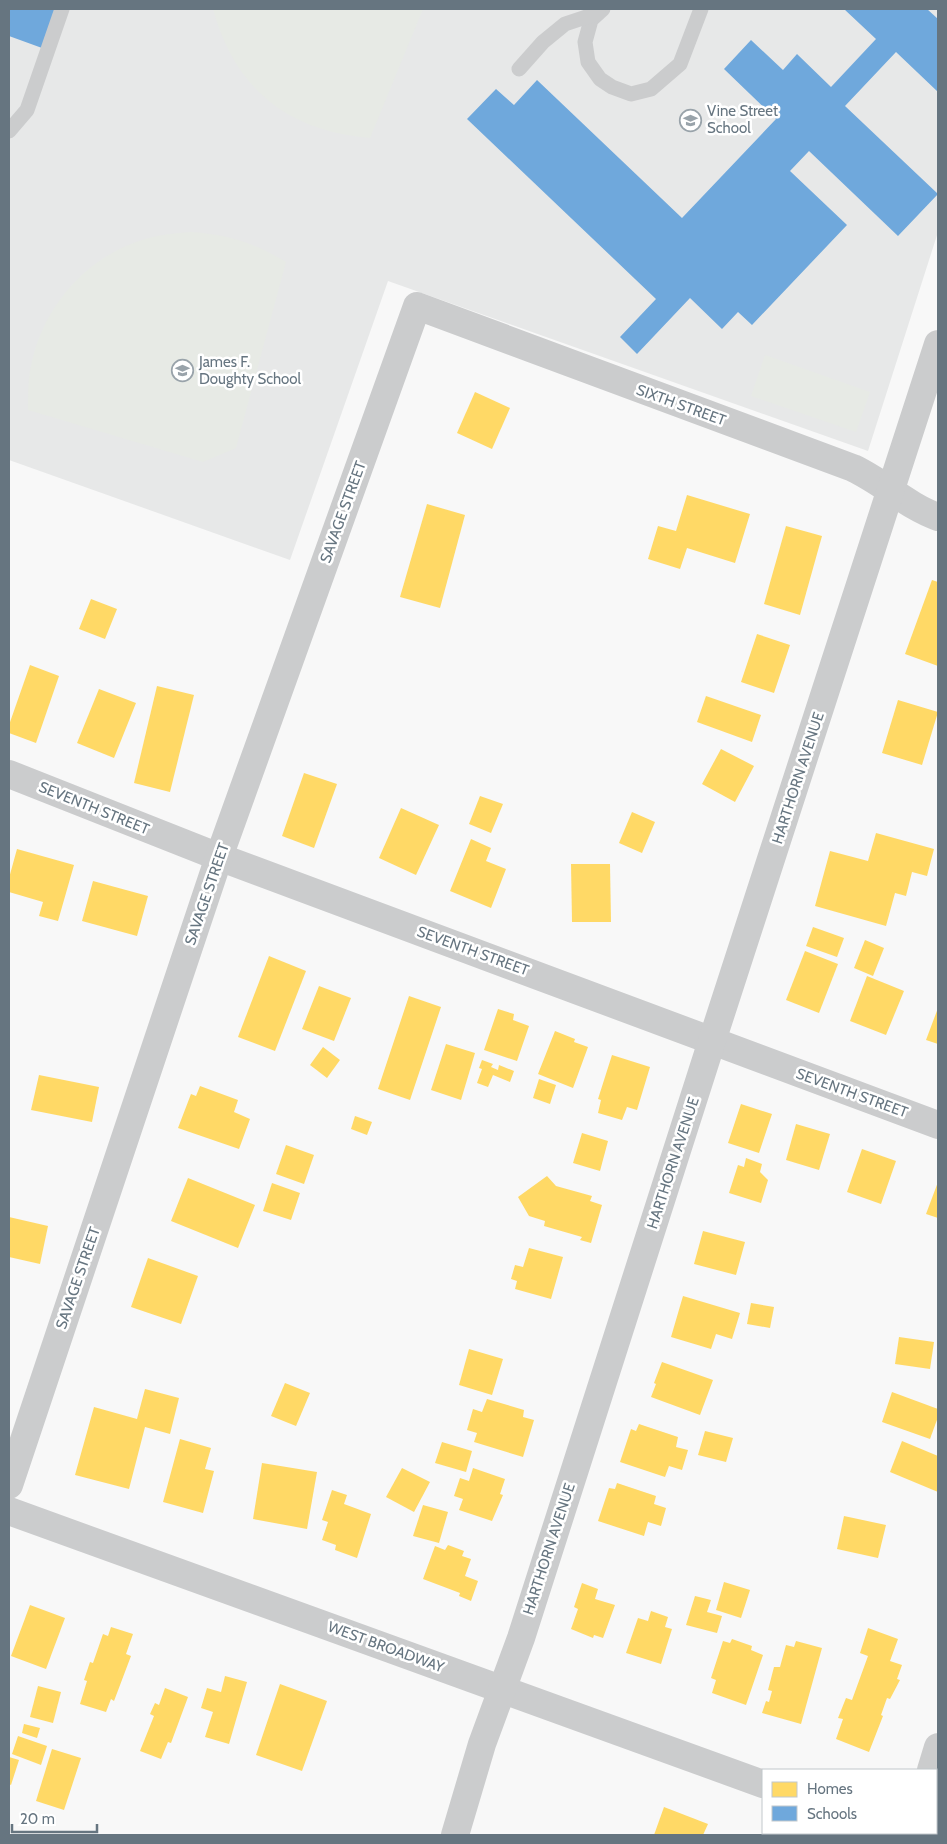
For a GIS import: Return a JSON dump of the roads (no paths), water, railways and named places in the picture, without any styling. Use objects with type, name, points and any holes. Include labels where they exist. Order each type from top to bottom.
[{"type":"street","name":"SIXTH STREET","points":[[417,306],[853,468],[925,512],[938,517]]},
{"type":"street","name":"SAVAGE STREET","points":[[9,1485],[219,857],[417,306]]},
{"type":"street","name":"HARTHORN AVENUE","points":[[455,1835],[482,1744],[521,1638],[938,344]]},
{"type":"street","name":"SEVENTH STREET","points":[[9,774],[219,857],[938,1125]]},
{"type":"street","name":"WEST BROADWAY","points":[[9,1511],[762,1784]]},
{"type":"street","points":[[931,1769],[938,1747]]},
{"type":"lane","points":[[9,131],[27,110],[62,9]]},
{"type":"lane","points":[[602,11],[591,20],[585,42],[588,62],[600,79],[612,87],[631,94],[651,89],[680,64],[701,9]]},
{"type":"lane","points":[[519,69],[543,42],[565,24],[602,11]]},
{"type":"place","name":"Vine Street School","points":[[691,120]]},
{"type":"place","name":"James F. Doughty School","points":[[183,371]]}]
